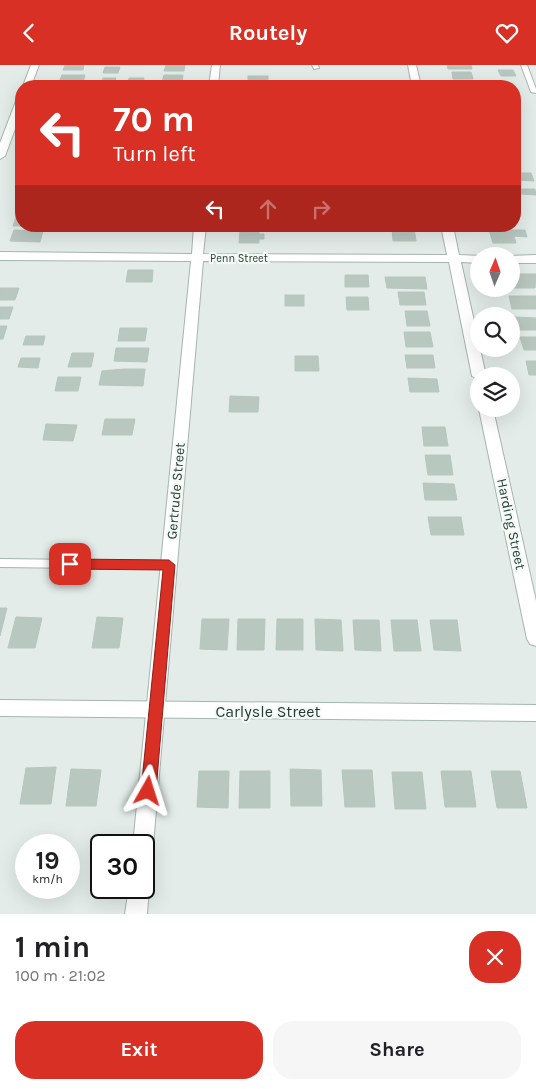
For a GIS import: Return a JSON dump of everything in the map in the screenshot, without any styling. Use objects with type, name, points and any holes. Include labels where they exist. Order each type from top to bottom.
[{"type":"street","points":[[29,80],[35,65]]},
{"type":"street","points":[[215,80],[216,65]]},
{"type":"street","points":[[412,65],[416,80]]},
{"type":"street","points":[[0,156],[15,117]]},
{"type":"street","name":"Gertrude Street","points":[[144,834],[199,232]]},
{"type":"street","points":[[448,232],[477,367]]},
{"type":"street","name":"Penn Street","points":[[0,256],[470,259]]},
{"type":"street","points":[[520,259],[536,259]]},
{"type":"street","name":"Harding Street","points":[[488,417],[536,639]]},
{"type":"street","name":"Carlysle Street","points":[[0,708],[536,713]]},
{"type":"street","points":[[136,914],[138,899]]},
{"type":"lane","points":[[524,65],[534,92]]},
{"type":"lane","points":[[0,563],[169,565]]},
{"type":"building","points":[[65,65],[84,65],[83,70],[63,70]]},
{"type":"building","points":[[166,65],[185,65],[184,71],[164,71]]},
{"type":"building","points":[[447,65],[471,65],[472,69],[448,69]]},
{"type":"building","points":[[105,67],[120,67],[118,73],[103,73]]},
{"type":"building","points":[[498,70],[513,70],[516,76],[501,76]]},
{"type":"building","points":[[452,72],[471,72],[473,79],[453,79]]},
{"type":"building","points":[[62,75],[85,75],[84,80],[60,80]]},
{"type":"building","points":[[164,75],[183,75],[182,80],[163,80]]},
{"type":"building","points":[[248,76],[268,76],[268,80],[248,80]]},
{"type":"building","points":[[103,78],[116,78],[115,80],[102,80]]},
{"type":"building","points":[[129,78],[144,78],[144,80],[129,80]]},
{"type":"building","points":[[521,173],[531,173],[534,181],[521,180]]},
{"type":"building","points":[[521,189],[535,189],[536,195],[521,194]]},
{"type":"building","points":[[14,230],[15,232],[43,232],[40,242],[10,241]]},
{"type":"building","points":[[521,230],[525,230],[527,237],[514,236],[516,243],[493,243],[490,232],[521,232]]},
{"type":"building","points":[[240,232],[259,232],[259,234],[264,234],[264,239],[259,239],[259,243],[239,243]]},
{"type":"building","points":[[392,232],[415,232],[416,241],[393,241]]},
{"type":"building","points":[[128,270],[153,270],[152,282],[126,282]]},
{"type":"building","points":[[520,274],[536,274],[535,288],[520,288]]},
{"type":"building","points":[[345,275],[368,275],[369,287],[345,287]]},
{"type":"building","points":[[385,277],[425,277],[427,289],[387,288]]},
{"type":"building","points":[[0,288],[19,288],[15,300],[0,300]]},
{"type":"building","points":[[398,292],[424,292],[426,305],[400,305]]},
{"type":"building","points":[[285,295],[304,295],[304,306],[285,306]]},
{"type":"building","points":[[536,296],[536,309],[512,307],[509,297]]},
{"type":"building","points":[[346,297],[368,297],[369,310],[347,310]]},
{"type":"building","points":[[0,307],[13,307],[9,319],[0,319]]},
{"type":"building","points":[[405,311],[427,311],[430,326],[407,326]]},
{"type":"building","points":[[520,317],[536,318],[536,330],[520,330]]},
{"type":"building","points":[[0,326],[7,326],[3,339],[0,339]]},
{"type":"building","points":[[120,328],[147,328],[145,341],[118,341]]},
{"type":"building","points":[[404,332],[430,332],[433,347],[406,347]]},
{"type":"building","points":[[26,336],[45,336],[43,345],[23,345]]},
{"type":"building","points":[[520,337],[536,337],[536,350],[524,350]]},
{"type":"building","points":[[116,348],[149,348],[147,362],[114,361]]},
{"type":"building","points":[[72,353],[94,353],[91,367],[68,367]]},
{"type":"building","points":[[405,355],[433,355],[435,368],[407,368]]},
{"type":"building","points":[[295,356],[318,356],[319,371],[295,371]]},
{"type":"building","points":[[21,358],[40,358],[38,368],[18,367]]},
{"type":"building","points":[[526,361],[536,361],[536,375],[529,375]]},
{"type":"building","points":[[145,369],[143,386],[99,385],[102,371]]},
{"type":"building","points":[[58,377],[81,377],[78,391],[55,391]]},
{"type":"building","points":[[408,378],[437,379],[439,392],[410,392]]},
{"type":"building","points":[[230,396],[259,397],[258,412],[229,412]]},
{"type":"building","points":[[105,419],[135,419],[132,435],[102,435]]},
{"type":"building","points":[[46,424],[77,425],[73,441],[43,440]]},
{"type":"building","points":[[422,427],[445,427],[448,446],[424,446]]},
{"type":"building","points":[[425,455],[450,455],[453,475],[428,475]]},
{"type":"building","points":[[423,483],[454,484],[457,500],[425,500]]},
{"type":"building","points":[[428,517],[461,517],[464,535],[431,535]]},
{"type":"building","points":[[0,608],[7,608],[0,636]]},
{"type":"building","points":[[16,617],[42,618],[35,648],[8,648]]},
{"type":"building","points":[[97,617],[123,618],[119,648],[92,648]]},
{"type":"building","points":[[202,619],[229,619],[227,650],[200,649]]},
{"type":"building","points":[[238,619],[265,619],[264,650],[237,650]]},
{"type":"building","points":[[277,619],[303,619],[303,650],[276,650]]},
{"type":"building","points":[[315,619],[341,620],[343,651],[316,650]]},
{"type":"building","points":[[353,620],[379,620],[381,651],[355,650]]},
{"type":"building","points":[[391,620],[417,620],[421,651],[394,651]]},
{"type":"building","points":[[430,620],[457,620],[461,651],[434,650]]},
{"type":"building","points":[[56,767],[51,804],[20,804],[26,768]]},
{"type":"building","points":[[71,769],[101,770],[96,806],[66,806]]},
{"type":"building","points":[[290,769],[321,770],[322,806],[291,806]]},
{"type":"building","points":[[342,770],[372,770],[375,807],[345,807]]},
{"type":"building","points":[[199,771],[229,771],[228,808],[197,807]]},
{"type":"building","points":[[240,771],[270,771],[270,808],[239,808]]},
{"type":"building","points":[[441,771],[471,771],[476,807],[445,807]]},
{"type":"building","points":[[491,771],[520,771],[527,808],[497,808]]},
{"type":"building","points":[[392,772],[422,772],[426,809],[395,809]]},
{"type":"route","points":[[70,564],[169,565],[148,791]]}]
